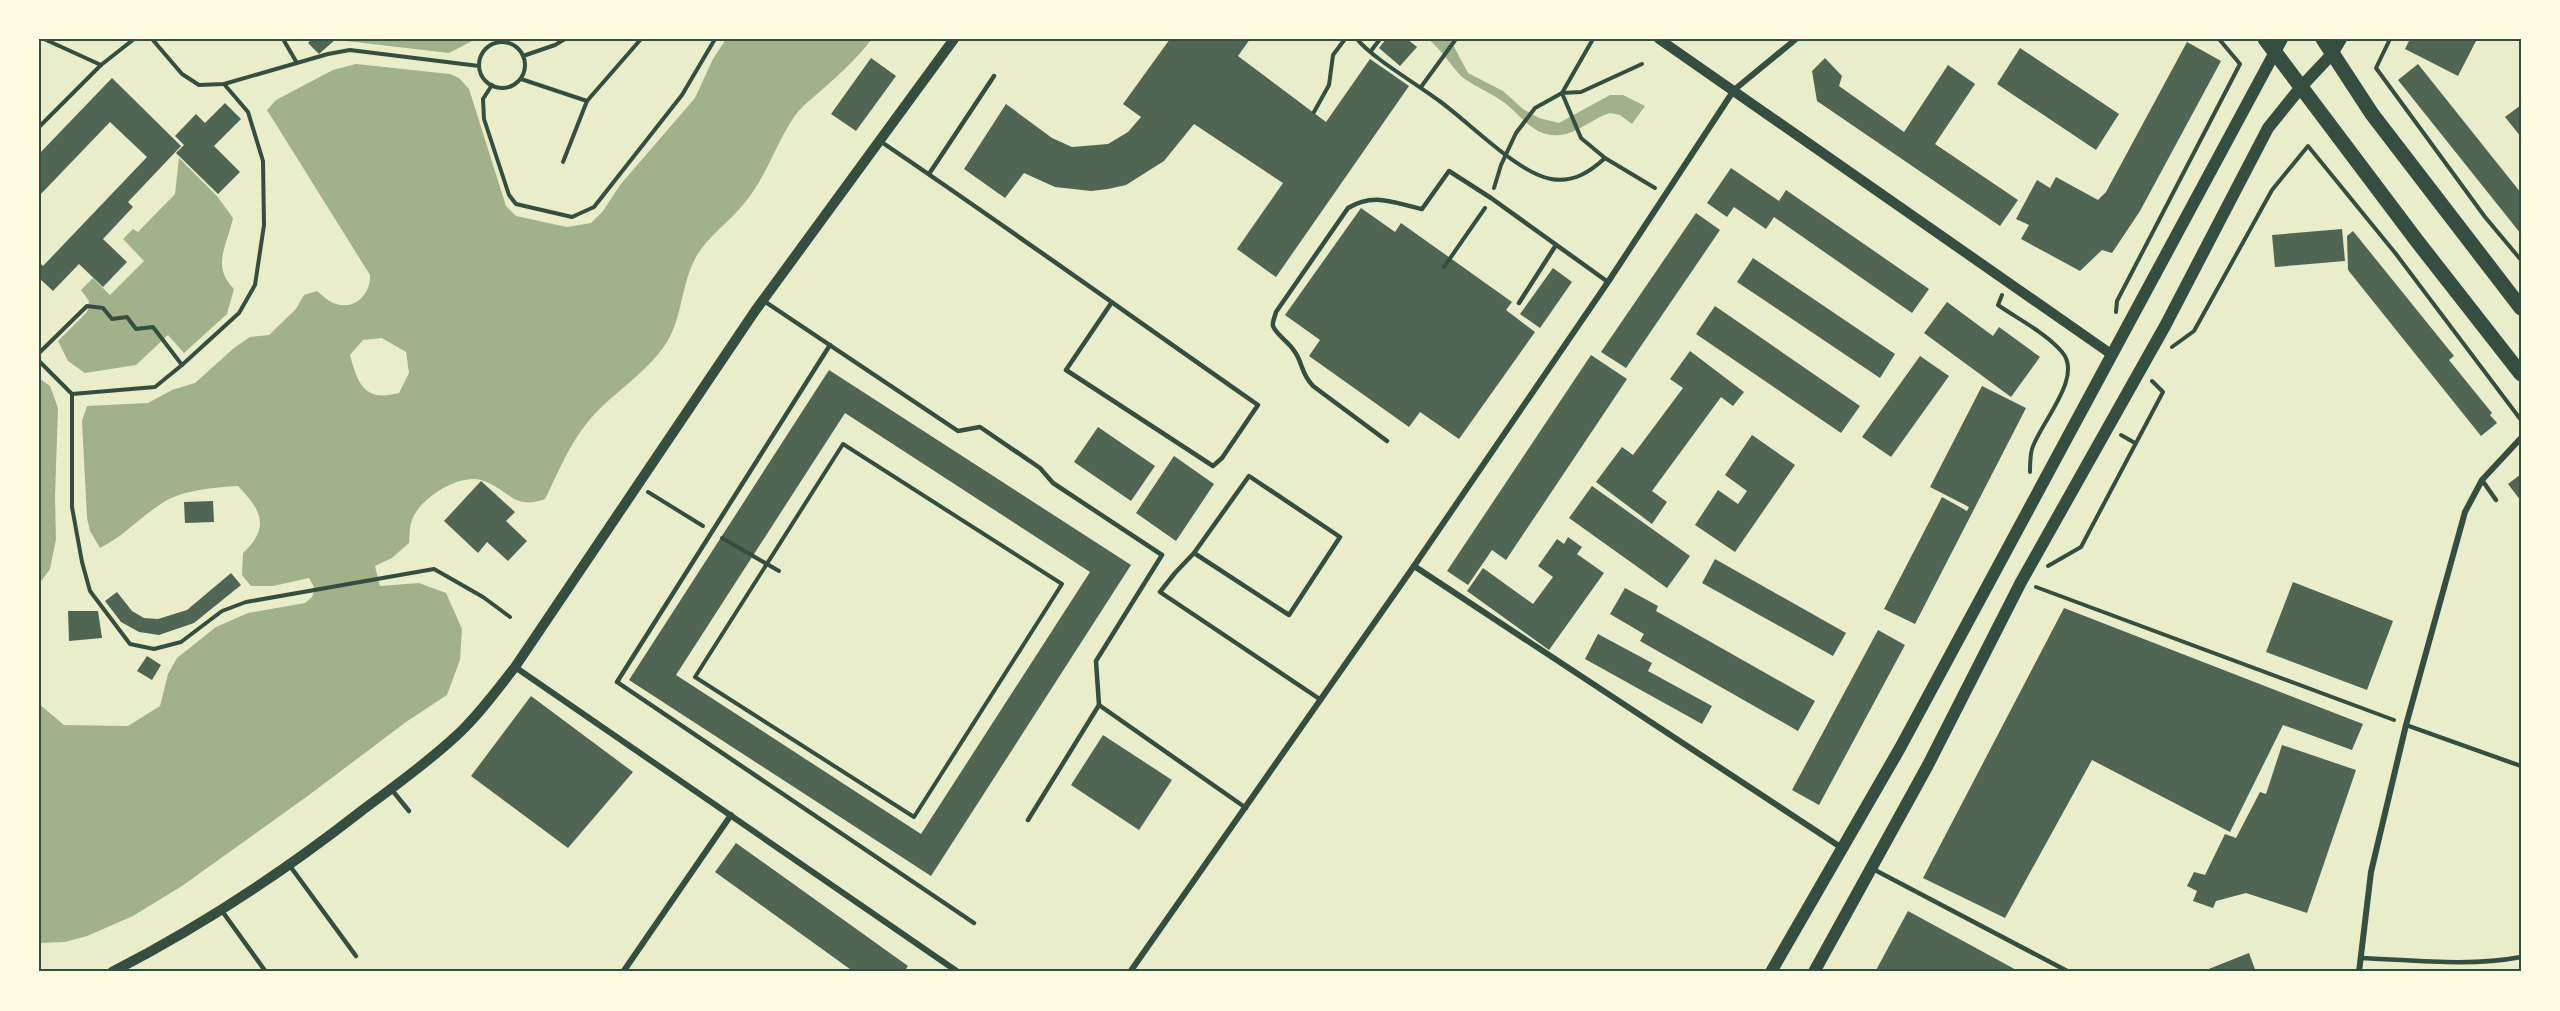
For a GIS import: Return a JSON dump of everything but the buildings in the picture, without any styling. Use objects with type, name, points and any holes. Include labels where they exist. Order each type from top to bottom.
[{"type":"main road","points":[[2323,39],[2372,114],[2521,308]]},
{"type":"main road","points":[[1814,972],[1928,765],[2021,582],[2165,326],[2268,128],[2301,87],[2332,54],[2341,39]]},
{"type":"main road","points":[[2274,43],[2301,87],[2521,374]]},
{"type":"main road","points":[[1772,972],[1900,748],[2274,43]]},
{"type":"street","points":[[112,972],[160,948],[221,911],[288,865],[391,789],[457,735],[486,704],[515,667],[763,300],[954,39]]},
{"type":"street","points":[[1659,39],[2111,354]]},
{"type":"street","points":[[1130,972],[1414,566],[1608,282],[1734,90],[1796,39]]},
{"type":"street","points":[[2359,972],[2371,872],[2406,725],[2465,512],[2482,480],[2521,438]]},
{"type":"street","points":[[1414,566],[1842,848]]},
{"type":"street","points":[[515,667],[958,972]]},
{"type":"street","points":[[623,972],[731,815]]},
{"type":"lane","points":[[928,174],[994,76]]},
{"type":"lane","points":[[880,141],[1112,302],[1258,405],[1222,458],[1213,466],[1066,370],[1112,302]]},
{"type":"lane","points":[[1387,441],[1324,395],[1303,376],[1301,362],[1294,349],[1274,328],[1276,312],[1348,208],[1360,201],[1376,198],[1422,209],[1449,171],[1491,198],[1608,282]]},
{"type":"lane","points":[[1519,303],[1557,245]]},
{"type":"lane","points":[[763,300],[958,431],[980,427],[1040,468],[1053,483],[1162,555],[1096,661],[1100,705],[1028,820]]},
{"type":"lane","points":[[830,345],[617,682],[974,923]]},
{"type":"lane","points":[[1194,553],[1289,615],[1340,537],[1249,477],[1218,516],[1194,553],[1160,592],[1321,700]]},
{"type":"lane","points":[[2482,480],[2496,500]]},
{"type":"lane","points":[[1100,705],[1246,808]]},
{"type":"lane","points":[[2406,725],[2521,766]]},
{"type":"lane","points":[[391,789],[409,811]]},
{"type":"lane","points":[[288,865],[356,956]]},
{"type":"lane","points":[[1870,868],[2069,972]]},
{"type":"lane","points":[[221,911],[266,972]]},
{"type":"lane","points":[[2360,958],[2447,962],[2504,960],[2521,957]]},
{"type":"path","points":[[44,39],[101,65]]},
{"type":"path","points":[[39,127],[101,65],[134,39]]},
{"type":"path","points":[[152,39],[182,74],[199,85],[224,84],[350,50],[479,66]]},
{"type":"path","points":[[283,39],[297,63]]},
{"type":"path","points":[[523,56],[555,45],[565,39]]},
{"type":"path","points":[[563,162],[587,101],[641,39]]},
{"type":"path","points":[[492,85],[483,99],[484,119],[509,195],[516,204],[572,217],[594,207],[682,95],[714,39]]},
{"type":"path","points":[[1314,112],[1329,85],[1333,55],[1345,39]]},
{"type":"path","points":[[1357,39],[1506,154],[1540,176],[1552,179],[1581,176],[1593,170],[1605,158]]},
{"type":"path","points":[[1422,87],[1456,39]]},
{"type":"path","points":[[1562,93],[1593,39]]},
{"type":"path","points":[[2115,322],[2117,301],[2240,64],[2219,39]]},
{"type":"path","points":[[2390,39],[2376,68],[2486,217],[2521,260]]},
{"type":"path","points":[[1371,51],[1381,40]]},
{"type":"path","points":[[497,42],[513,44],[523,56],[525,64],[521,79],[508,87],[492,85],[481,74],[479,66],[484,51],[497,42]]},
{"type":"path","points":[[1390,65],[1394,61]]},
{"type":"path","points":[[1444,267],[1491,198],[1506,154],[1523,122],[1535,108],[1562,93],[1581,92],[1642,64]]},
{"type":"path","points":[[1390,74],[1394,69]]},
{"type":"path","points":[[521,79],[587,101]]},
{"type":"path","points":[[72,394],[156,387],[239,313],[255,285],[264,225],[263,161],[248,112],[224,84]]},
{"type":"path","points":[[1562,93],[1581,138],[1605,158],[1666,195]]},
{"type":"path","points":[[2167,351],[2194,331],[2272,190],[2308,146],[2396,254],[2521,420]]},
{"type":"path","points":[[1998,305],[2054,344],[2064,353],[2069,368],[2067,381],[2032,448]]},
{"type":"path","points":[[39,353],[87,306],[103,308],[112,320],[127,317],[136,329],[153,327],[182,365]]},
{"type":"path","points":[[39,361],[72,394],[72,507],[81,562],[90,591],[130,644],[154,649],[181,642],[222,611],[246,602],[434,569],[483,597],[510,617]]},
{"type":"path","points":[[2081,547],[2163,392]]},
{"type":"path","points":[[843,444],[1062,584],[914,817],[694,677],[766,564],[843,444]]},
{"type":"path","points":[[637,486],[779,571]]},
{"type":"path","points":[[2021,582],[2406,725]]},
{"type":"shaded area","points":[[345,39],[476,39],[449,53],[346,41]]},
{"type":"shaded area","points":[[726,39],[872,39],[850,64],[795,115],[750,196],[696,257],[667,342],[659,354],[587,423],[569,450],[545,499],[534,502],[518,500],[481,480],[472,479],[451,484],[422,504],[416,512],[411,523],[409,543],[392,558],[375,566],[380,586],[419,583],[446,593],[462,629],[460,660],[447,695],[406,722],[182,886],[133,916],[87,936],[65,942],[39,943],[39,704],[64,725],[128,726],[160,706],[168,674],[177,658],[216,627],[248,613],[305,603],[312,597],[315,589],[309,578],[273,586],[251,586],[242,575],[243,553],[257,535],[260,519],[252,503],[238,486],[193,491],[169,499],[100,548],[90,531],[87,518],[82,421],[87,406],[148,403],[172,390],[195,383],[234,348],[250,337],[269,335],[296,309],[304,295],[317,291],[334,303],[350,305],[361,298],[368,288],[370,275],[267,110],[276,100],[333,70],[356,64],[450,74],[459,78],[469,89],[506,206],[516,216],[567,227],[591,223],[603,211],[620,185],[695,98],[713,59]],"holes":[[[382,338],[406,352],[409,373],[399,393],[387,395],[378,395],[365,389],[356,375],[350,355],[363,340]]]},
{"type":"shaded area","points":[[1428,39],[1450,39],[1468,73],[1503,91],[1523,109],[1539,118],[1559,123],[1610,95],[1623,95],[1645,106],[1632,124],[1620,115],[1610,113],[1567,134],[1542,133],[1502,101],[1462,77]]},
{"type":"shaded area","points":[[179,158],[217,196],[233,218],[222,264],[223,272],[234,289],[227,314],[184,353],[168,335],[136,365],[85,373],[68,361],[58,341],[87,312],[89,301],[81,290],[93,278],[110,295],[144,261],[123,239],[133,229],[138,232],[175,194]]},
{"type":"shaded area","points":[[39,378],[50,386],[58,408],[56,539],[50,569],[39,584]]}]
